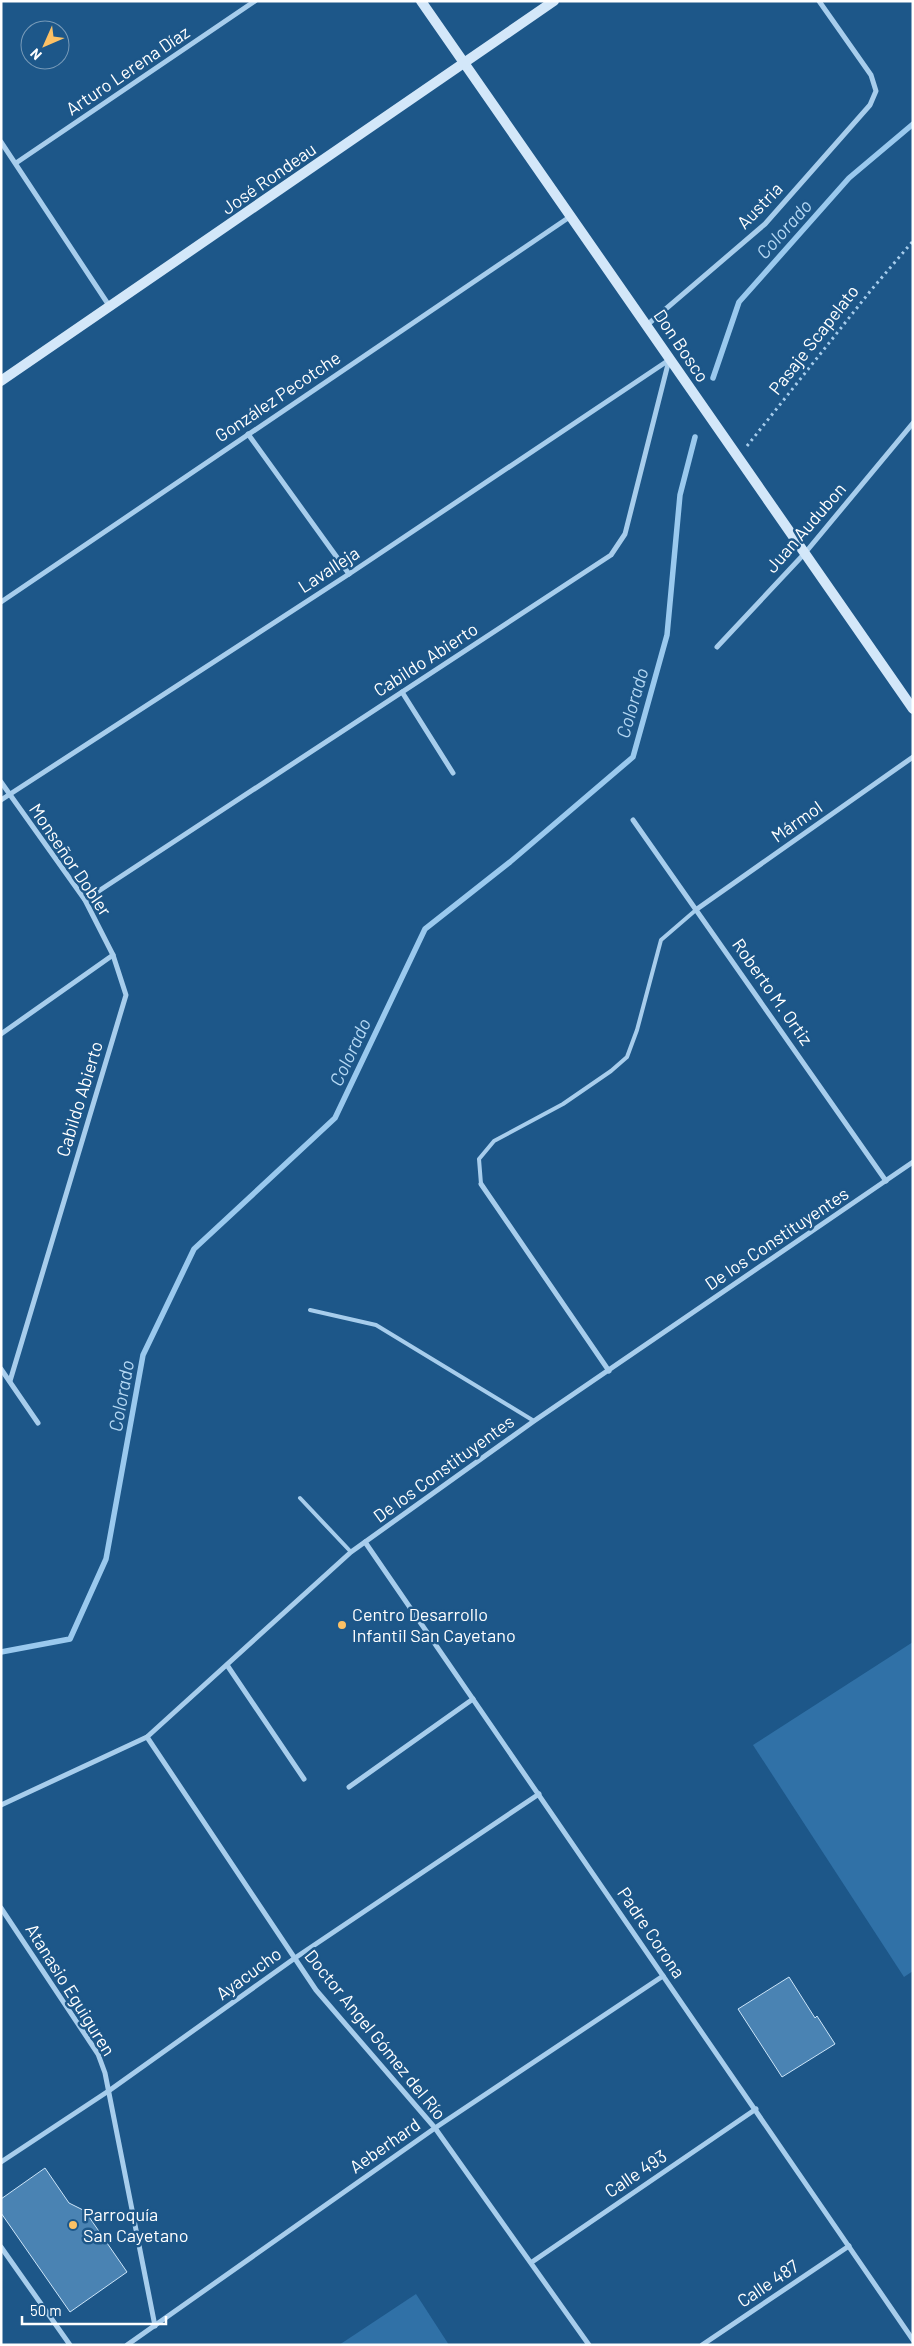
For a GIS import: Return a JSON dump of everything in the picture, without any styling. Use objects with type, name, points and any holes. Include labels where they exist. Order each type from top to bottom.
[{"type":"main road","name":"Don Bosco","points":[[421,1],[913,709]]},
{"type":"main road","name":"José Rondeau","points":[[1,382],[554,1]]},
{"type":"street","name":"Arturo Lerena Díaz","points":[[16,163],[255,1]]},
{"type":"street","name":"Austria","points":[[647,326],[765,224],[870,105],[876,91],[871,75],[819,1]]},
{"type":"street","points":[[1,142],[110,307]]},
{"type":"street","name":"González Pecotche","points":[[1,602],[571,216]]},
{"type":"street","name":"Lavalleja","points":[[1,800],[349,574],[669,359]]},
{"type":"street","name":"Cabildo Abierto","points":[[85,900],[611,555],[625,534],[669,359]]},
{"type":"street","name":"Juan Audubon","points":[[717,647],[804,553],[913,423]]},
{"type":"street","points":[[248,434],[349,574]]},
{"type":"street","points":[[402,692],[453,773]]},
{"type":"street","name":"Mármol","points":[[697,909],[913,758]]},
{"type":"street","name":"Monseñor Dobler","points":[[1,782],[85,900],[113,955]]},
{"type":"street","name":"Roberto M. Ortiz","points":[[633,820],[886,1181]]},
{"type":"street","points":[[1,1034],[113,955]]},
{"type":"street","name":"Cabildo Abierto","points":[[10,1381],[126,995],[113,955]]},
{"type":"street","name":"De los Constituyentes","points":[[1,1805],[148,1737],[351,1552],[534,1421],[913,1162]]},
{"type":"street","points":[[481,1184],[609,1371]]},
{"type":"street","points":[[1,1369],[38,1423]]},
{"type":"street","name":"Padre Corona","points":[[365,1542],[913,2340]]},
{"type":"street","points":[[227,1665],[304,1779]]},
{"type":"street","points":[[349,1787],[474,1699]]},
{"type":"street","name":"Doctor Angel Gómez del Río","points":[[148,1737],[316,1990],[435,2128],[532,2262],[589,2345]]},
{"type":"street","name":"Ayacucho","points":[[1,2162],[110,2090],[295,1958],[539,1794]]},
{"type":"street","name":"Atanasio Eguiguren","points":[[1,1908],[98,2054],[110,2090],[155,2326]]},
{"type":"street","name":"Aeberhard","points":[[127,2345],[435,2128],[663,1976]]},
{"type":"street","name":"Calle 493","points":[[532,2262],[756,2109]]},
{"type":"street","name":"Calle 487","points":[[702,2345],[849,2246]]},
{"type":"street","points":[[1,2247],[70,2345]]},
{"type":"lane","points":[[481,1184],[479,1158],[494,1141],[563,1104],[628,1057],[661,940],[697,909]]},
{"type":"lane","points":[[310,1310],[376,1325],[534,1421]]},
{"type":"lane","points":[[300,1498],[351,1552]]},
{"type":"path","name":"Pasaje Scapelato","points":[[739,457],[913,241]]},
{"type":"shaded area","points":[[913,1642],[913,1971],[904,1977],[753,1745]]},
{"type":"shaded area","points":[[416,2294],[449,2345],[339,2345]]},
{"type":"building","points":[[789,1977],[815,2018],[817,2016],[835,2044],[782,2077],[738,2009]]},
{"type":"building","points":[[45,2168],[69,2203],[85,2211],[127,2272],[70,2312],[1,2213],[1,2199]]},
{"type":"waterway","name":"Colorado","points":[[713,378],[739,302],[849,178],[913,124]]},
{"type":"waterway","name":"Colorado","points":[[1,1652],[70,1639],[106,1559],[143,1355],[194,1249],[335,1118],[425,929],[510,862],[633,757],[667,635],[680,495],[695,437]]},
{"type":"place","name":"Centro Desarrollo Infantil San Cayetano","points":[[342,1625]]},
{"type":"place","name":"Parroquía San Cayetano","points":[[73,2225]]}]
